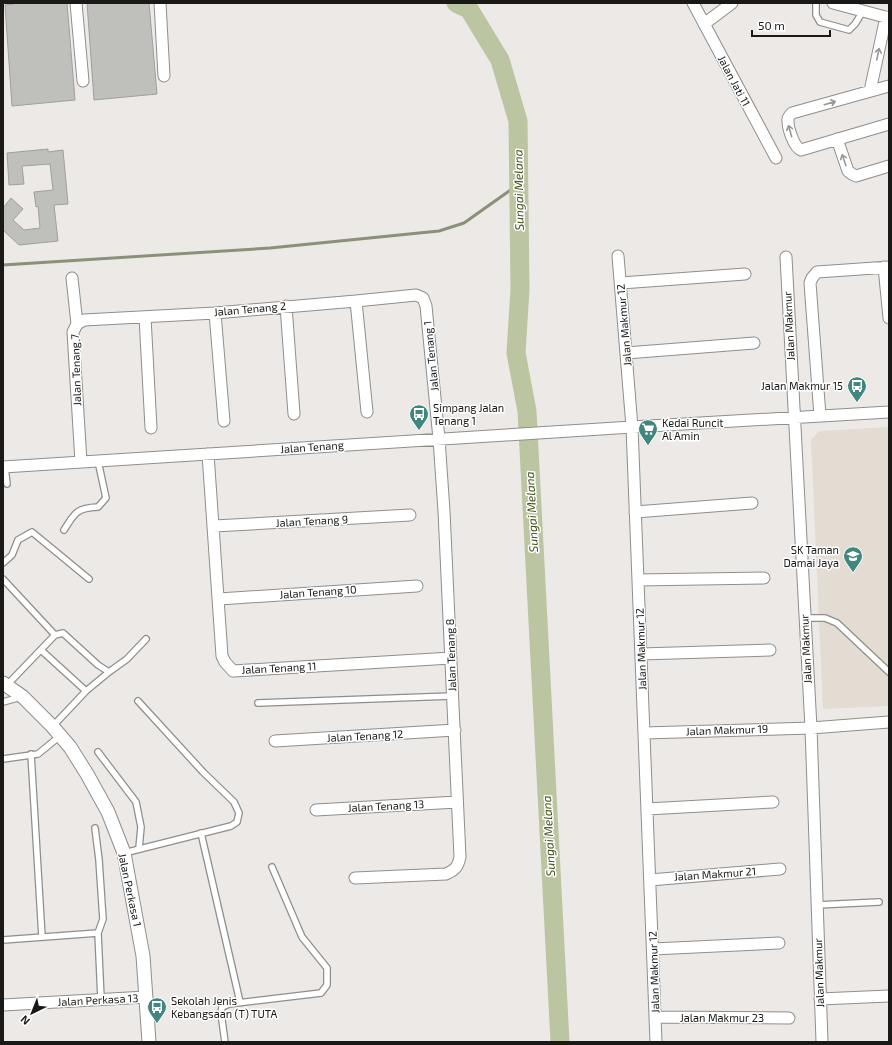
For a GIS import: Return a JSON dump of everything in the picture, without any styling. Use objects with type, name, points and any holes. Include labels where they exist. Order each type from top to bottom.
[{"type":"street","points":[[76,3],[83,81]]},
{"type":"street","points":[[160,3],[164,76]]},
{"type":"street","name":"Jalan Jati 11","points":[[693,3],[776,158]]},
{"type":"street","points":[[704,24],[732,3]]},
{"type":"street","points":[[833,3],[887,18],[870,91]]},
{"type":"street","points":[[889,86],[792,113],[787,121],[795,145],[797,149],[801,150],[889,124]]},
{"type":"street","points":[[837,139],[848,171],[852,174],[856,176],[889,166]]},
{"type":"street","name":"Jalan Makmur 12","points":[[618,256],[626,353],[627,427],[635,512],[656,1042]]},
{"type":"street","name":"Jalan Makmur","points":[[786,257],[811,728],[822,1042]]},
{"type":"street","points":[[820,416],[810,283],[812,278],[817,272],[887,267],[889,318]]},
{"type":"street","points":[[621,283],[745,274]]},
{"type":"street","name":"Jalan Tenang 7","points":[[72,278],[77,324],[73,332],[81,462]]},
{"type":"street","name":"Jalan Tenang 2","points":[[77,324],[84,320],[215,313],[286,306],[356,302],[416,295],[423,298]]},
{"type":"street","name":"Jalan Tenang 1","points":[[423,298],[426,306],[439,439]]},
{"type":"street","points":[[356,302],[367,412]]},
{"type":"street","points":[[286,306],[294,414]]},
{"type":"street","points":[[215,313],[224,421]]},
{"type":"street","points":[[145,317],[151,428]]},
{"type":"street","points":[[626,353],[754,344]]},
{"type":"street","points":[[627,427],[889,412]]},
{"type":"street","name":"Jalan Tenang","points":[[4,467],[627,427]]},
{"type":"street","name":"Jalan Tenang 8","points":[[355,878],[446,874],[454,870],[458,865],[460,857],[447,558],[439,439]]},
{"type":"street","name":"Jalan Tenang 11","points":[[208,454],[222,656],[233,671],[451,658]]},
{"type":"street","points":[[635,512],[752,503]]},
{"type":"street","name":"Jalan Tenang 9","points":[[214,526],[410,516]]},
{"type":"street","points":[[638,580],[764,578]]},
{"type":"street","name":"Jalan Tenang 10","points":[[219,599],[417,586]]},
{"type":"street","points":[[641,654],[770,650]]},
{"type":"street","name":"Jalan Perkasa 1","points":[[5,684],[23,697],[52,726],[70,747],[108,812],[124,853],[143,956],[149,1042]]},
{"type":"street","name":"Jalan Makmur 19","points":[[644,733],[811,728],[889,722]]},
{"type":"street","name":"Jalan Tenang 12","points":[[275,741],[455,730]]},
{"type":"street","name":"Jalan Tenang 13","points":[[316,810],[457,802]]},
{"type":"street","points":[[647,809],[773,802]]},
{"type":"street","name":"Jalan Makmur 21","points":[[650,880],[780,869]]},
{"type":"street","points":[[653,949],[779,943]]},
{"type":"street","points":[[820,999],[889,996]]},
{"type":"street","name":"Jalan Perkasa 13","points":[[3,1005],[146,997]]},
{"type":"street","name":"Jalan Makmur 23","points":[[655,1017],[789,1018]]},
{"type":"lane","points":[[816,3],[816,14],[820,22],[849,30],[855,24],[863,11]]},
{"type":"lane","points":[[64,530],[74,514],[85,508],[98,507],[106,498],[98,461]]},
{"type":"lane","points":[[4,467],[7,484]]},
{"type":"lane","points":[[3,563],[12,555],[18,540],[32,532],[89,579]]},
{"type":"lane","points":[[3,579],[55,635]]},
{"type":"lane","points":[[805,618],[825,618],[838,623],[889,672]]},
{"type":"lane","points":[[5,684],[42,650],[55,635],[63,633],[98,665],[109,672]]},
{"type":"lane","points":[[52,726],[86,691],[128,659],[146,639]]},
{"type":"lane","points":[[42,650],[86,691]]},
{"type":"lane","points":[[258,703],[452,696]]},
{"type":"lane","points":[[3,702],[23,697]]},
{"type":"lane","points":[[124,853],[231,826],[237,822],[239,813],[234,802],[203,772],[138,701]]},
{"type":"lane","points":[[3,759],[38,754],[61,736]]},
{"type":"lane","points":[[98,752],[136,802],[141,827],[139,848]]},
{"type":"lane","points":[[31,754],[42,937]]},
{"type":"lane","points":[[95,828],[103,918],[98,933],[101,999]]},
{"type":"lane","points":[[201,833],[240,1002]]},
{"type":"lane","points":[[225,1042],[221,1014],[222,1007],[240,1002],[321,993],[327,985],[327,968],[302,938],[272,868]]},
{"type":"lane","points":[[817,905],[879,902]]},
{"type":"lane","points":[[3,940],[98,933]]},
{"type":"shaded area","name":"SK Taman Damai Jaya","points":[[889,427],[889,706],[823,709],[811,440],[819,431]]},
{"type":"building","points":[[14,3],[67,3],[75,100],[12,106],[5,5]]},
{"type":"building","points":[[87,3],[149,3],[157,94],[94,100]]},
{"type":"building","points":[[48,149],[48,152],[63,150],[68,204],[54,205],[58,241],[19,245],[3,230],[3,208],[11,198],[23,209],[13,220],[24,230],[40,228],[38,206],[36,207],[34,192],[53,190],[50,164],[22,166],[24,184],[9,185],[7,153]]},
{"type":"waterway","name":"Sungai Melana","points":[[456,3],[469,9],[500,60],[518,121],[520,289],[516,353],[527,411],[560,1042]]},
{"type":"waterway","points":[[3,265],[270,248],[439,231],[464,223],[519,184]]},
{"type":"place","name":"Jalan Makmur 15","points":[[857,403]]},
{"type":"place","name":"Simpang Jalan Tenang 1","points":[[419,431]]},
{"type":"place","name":"Kedai Runcit Al Amin","points":[[648,446]]},
{"type":"place","name":"SK Taman Damai Jaya","points":[[853,573]]},
{"type":"place","name":"Sekolah Jenis Kebangsaan (T) TUTA","points":[[157,1024]]}]
